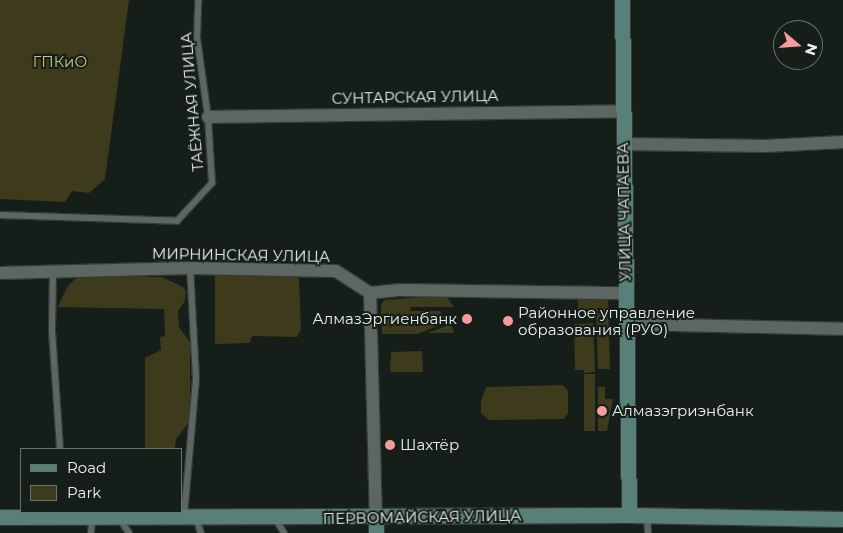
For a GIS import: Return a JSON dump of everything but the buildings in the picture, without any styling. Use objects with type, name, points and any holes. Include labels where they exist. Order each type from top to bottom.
[{"type":"main road","name":"УЛИЦА ЧАПАЕВА","points":[[622,0],[622,111],[629,515]]},
{"type":"main road","name":"ПЕРВОМАЙСКАЯ УЛИЦА","points":[[0,517],[63,515],[92,518],[275,518],[376,525],[629,515],[843,519]]},
{"type":"street","name":"СУНТАРСКАЯ УЛИЦА","points":[[208,117],[622,111]]},
{"type":"street","points":[[623,144],[766,146],[843,142]]},
{"type":"street","name":"МИРНИНСКАЯ УЛИЦА","points":[[0,273],[190,268],[336,271],[370,293]]},
{"type":"street","points":[[376,525],[370,293],[400,290],[625,293]]},
{"type":"street","points":[[626,324],[843,330]]},
{"type":"lane","name":"ТАЁЖНАЯ УЛИЦА","points":[[0,215],[177,221],[212,183],[208,117],[197,38],[198,0]]},
{"type":"lane","points":[[190,268],[196,378],[190,518],[201,533]]},
{"type":"lane","points":[[53,272],[52,331],[60,448]]},
{"type":"lane","points":[[647,515],[648,533]]},
{"type":"lane","points":[[91,533],[92,518]]},
{"type":"lane","points":[[119,518],[129,533]]},
{"type":"lane","points":[[275,518],[284,533]]},
{"type":"green space","name":"ГПКиО","points":[[0,0],[129,0],[105,179],[89,193],[72,191],[65,202],[0,199]]},
{"type":"green space","points":[[215,272],[292,275],[299,278],[301,329],[297,337],[252,336],[250,343],[215,344]]},
{"type":"green space","points":[[78,276],[162,277],[183,287],[186,291],[185,301],[178,311],[179,327],[190,342],[190,421],[176,439],[175,448],[145,448],[145,358],[161,350],[160,337],[165,336],[164,309],[58,307],[67,287]]},
{"type":"green space","points":[[446,296],[454,307],[411,307],[410,311],[441,311],[441,315],[454,315],[455,319],[417,334],[382,334],[381,305],[384,300]]},
{"type":"green space","points":[[608,297],[610,369],[598,369],[596,309],[578,309],[578,298]]},
{"type":"green space","points":[[593,323],[595,372],[584,373],[584,370],[575,370],[574,324]]},
{"type":"green space","points":[[451,324],[454,333],[428,333]]},
{"type":"green space","points":[[422,351],[423,372],[391,372],[391,352]]},
{"type":"green space","points":[[584,374],[595,374],[595,431],[584,431]]},
{"type":"green space","points":[[563,385],[568,391],[568,413],[564,419],[489,420],[481,413],[481,401],[486,387]]},
{"type":"green space","points":[[598,387],[605,387],[605,399],[613,399],[607,431],[598,431]]},
{"type":"place","name":"АлмазЭргиенбанк","points":[[467,319]]},
{"type":"place","name":"Районное управление образования (РУО)","points":[[508,321]]},
{"type":"place","name":"Алмазэгриэнбанк","points":[[602,411]]},
{"type":"place","name":"Шахтёр","points":[[390,445]]}]
